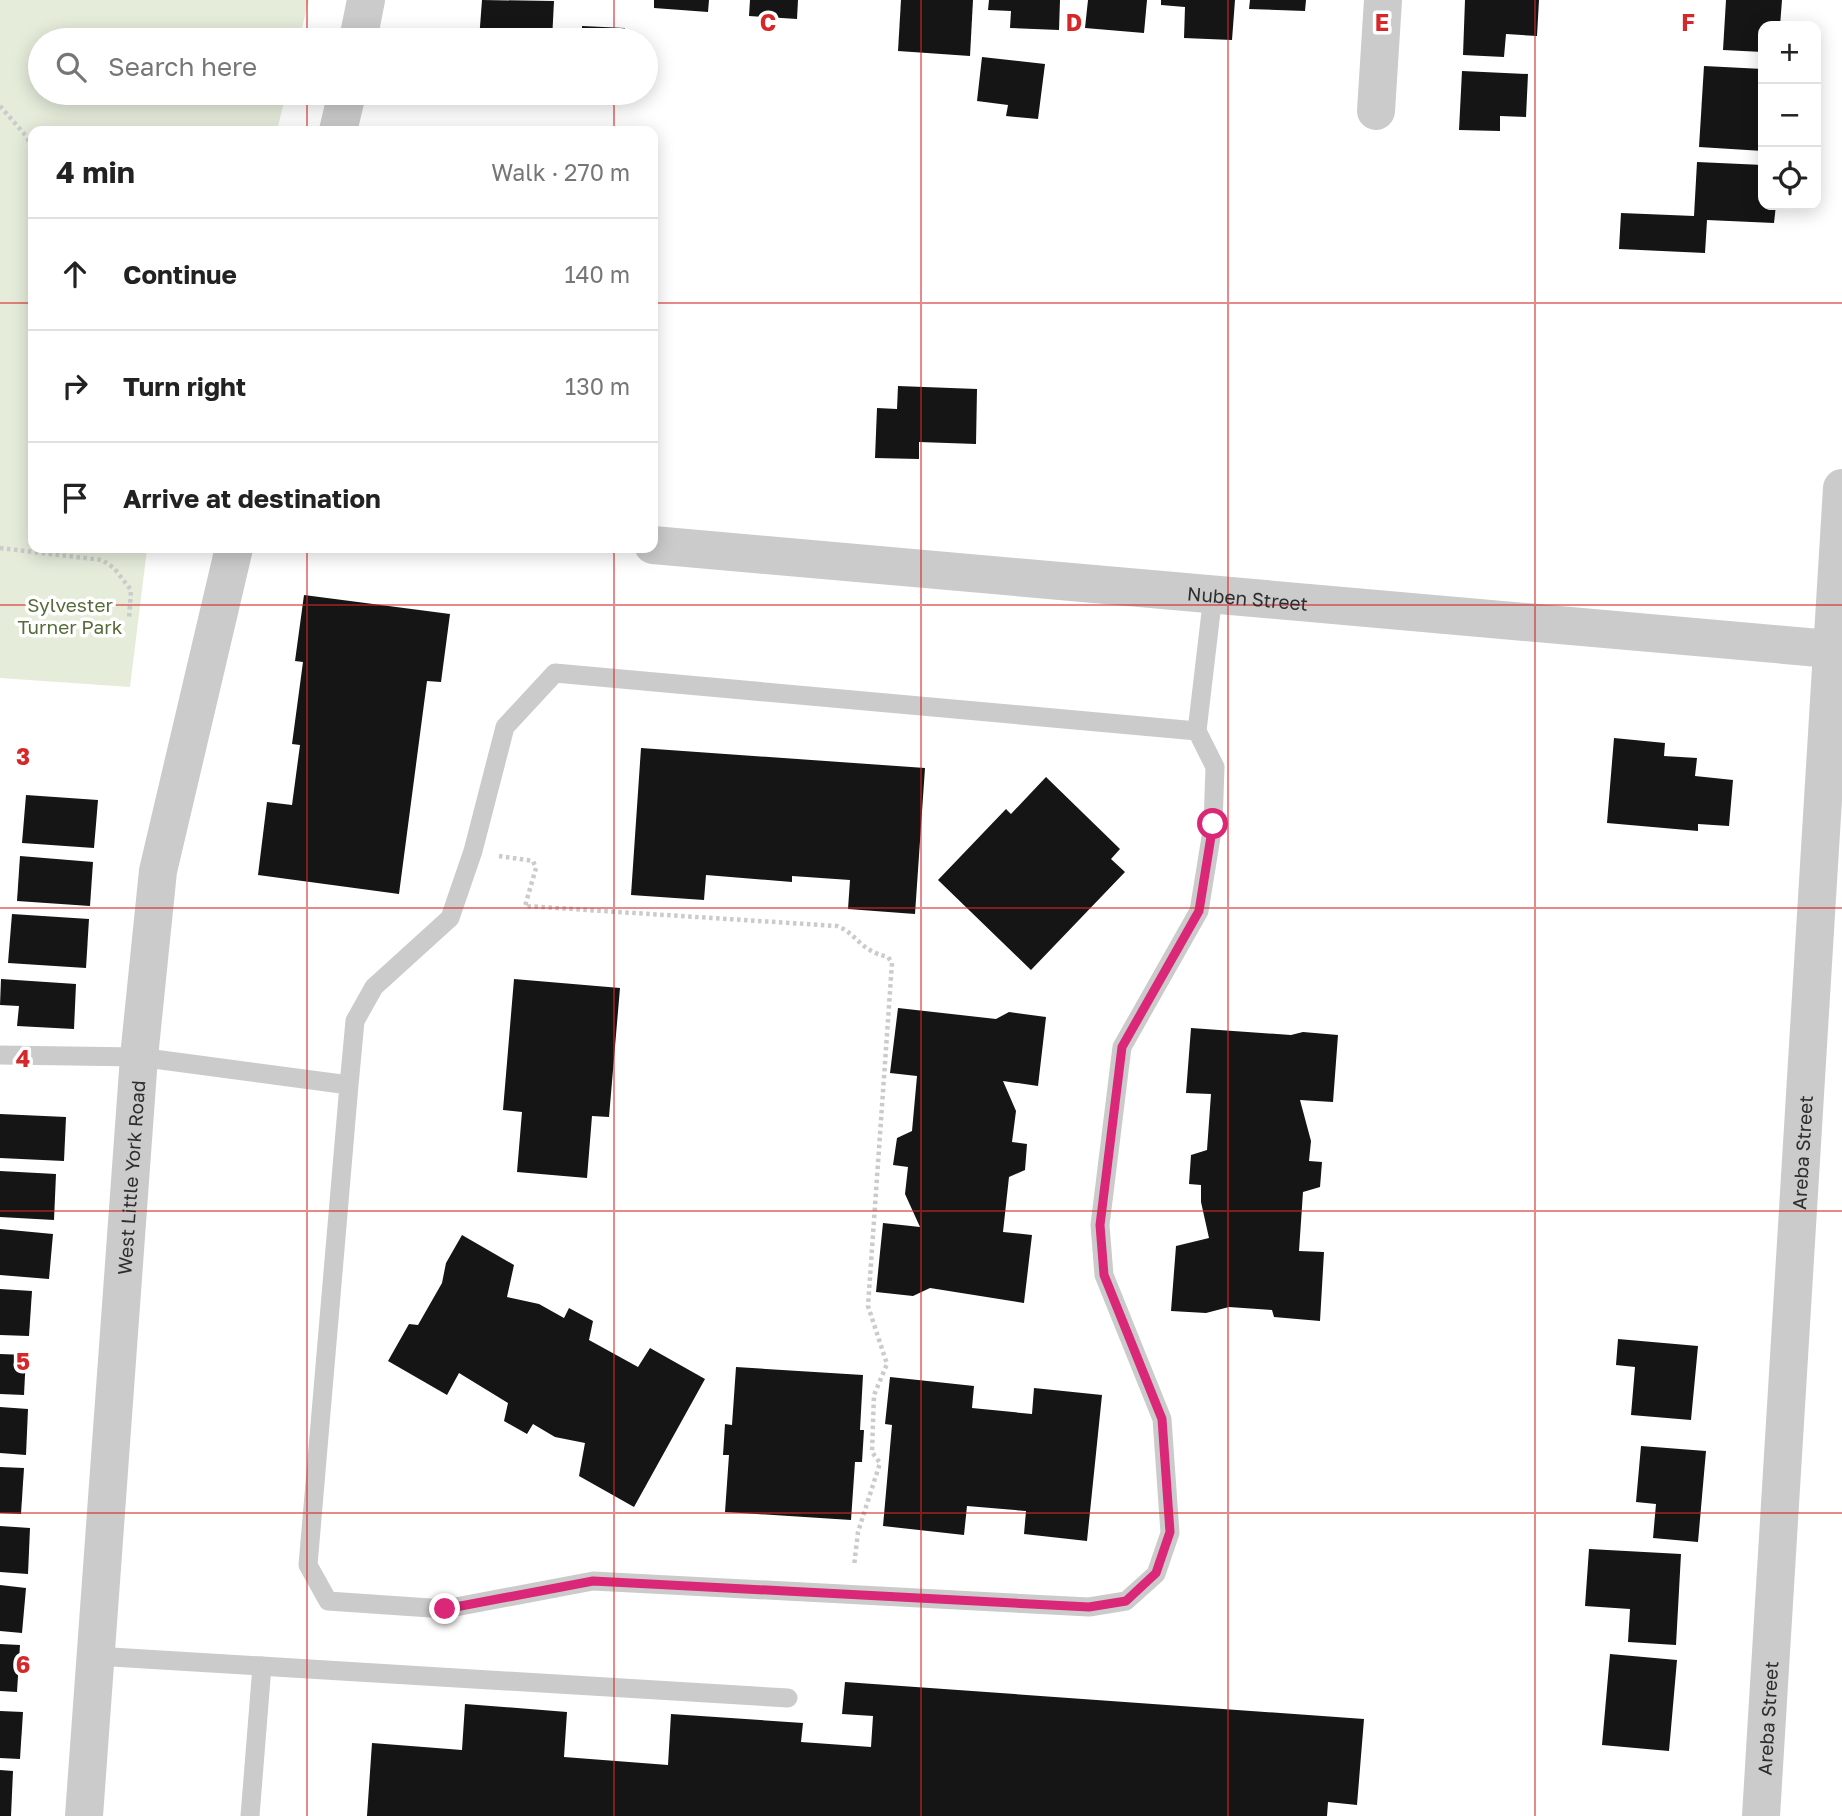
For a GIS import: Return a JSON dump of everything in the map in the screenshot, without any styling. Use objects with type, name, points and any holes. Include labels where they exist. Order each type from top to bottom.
[{"type":"street","points":[[360,28],[366,0]]},
{"type":"street","points":[[1376,111],[1382,0]]},
{"type":"street","points":[[339,126],[344,105]]},
{"type":"street","name":"Areba Street","points":[[1761,1816],[1837,650],[1842,488]]},
{"type":"street","name":"Nuben Street","points":[[658,545],[1837,650]]},
{"type":"street","name":"West Little York Road","points":[[84,1816],[139,1057],[159,871],[233,553]]},
{"type":"lane","points":[[1198,731],[555,673],[505,727],[473,851],[450,918],[374,987],[355,1021],[307,1566],[328,1601],[445,1609],[593,1581],[1089,1607],[1126,1601],[1156,1573],[1170,1532],[1162,1419],[1104,1275],[1100,1225],[1122,1047],[1199,911],[1213,824],[1215,767],[1198,731],[1213,595]]},
{"type":"lane","points":[[0,1055],[139,1057],[349,1085]]},
{"type":"lane","points":[[95,1656],[788,1698]]},
{"type":"lane","points":[[250,1816],[262,1666]]},
{"type":"path","points":[[0,106],[28,140]]},
{"type":"path","points":[[0,548],[28,551]]},
{"type":"path","points":[[53,553],[102,560],[125,580],[131,590],[129,619]]},
{"type":"path","points":[[473,851],[533,861],[536,868],[525,906],[837,926],[846,930],[868,952],[888,957],[892,963],[869,1306],[887,1364],[874,1395],[872,1452],[880,1462],[858,1532],[850,1595]]},
{"type":"green space","name":"Sylvester Turner Park","points":[[0,0],[309,0],[302,28],[28,28],[28,105],[283,105],[278,126],[28,126],[28,553],[147,553],[130,687],[0,678]]},
{"type":"building","points":[[482,0],[554,1],[553,28],[480,28]]},
{"type":"building","points":[[654,0],[709,0],[708,12],[654,8]]},
{"type":"building","points":[[750,0],[798,0],[797,19],[749,16]]},
{"type":"building","points":[[901,0],[973,0],[970,56],[898,51]]},
{"type":"building","points":[[989,0],[1060,0],[1059,30],[1010,28],[1011,11],[988,10]]},
{"type":"building","points":[[1088,0],[1147,0],[1144,33],[1085,28]]},
{"type":"building","points":[[1161,0],[1235,0],[1232,40],[1184,38],[1185,7],[1161,5]]},
{"type":"building","points":[[1250,0],[1306,0],[1305,11],[1249,9]]},
{"type":"building","points":[[1465,0],[1539,0],[1537,36],[1506,34],[1504,57],[1463,55]]},
{"type":"building","points":[[1726,0],[1782,0],[1780,21],[1758,21],[1758,52],[1723,50]]},
{"type":"building","points":[[582,26],[625,28],[582,28]]},
{"type":"building","points":[[982,57],[1045,64],[1038,119],[1006,116],[1008,105],[977,101]]},
{"type":"building","points":[[1704,66],[1758,69],[1758,151],[1699,147]]},
{"type":"building","points":[[1462,71],[1528,74],[1526,117],[1500,116],[1500,131],[1459,130]]},
{"type":"building","points":[[1697,162],[1758,165],[1758,210],[1775,210],[1774,223],[1707,220],[1705,253],[1619,249],[1621,213],[1694,216]]},
{"type":"building","points":[[898,386],[977,389],[976,444],[919,442],[919,459],[875,458],[877,408],[897,409]]},
{"type":"building","points":[[304,595],[450,614],[441,682],[427,681],[399,894],[258,875],[267,802],[292,805],[300,745],[292,744],[303,662],[295,661]]},
{"type":"building","points":[[1614,738],[1665,743],[1664,756],[1697,758],[1695,776],[1733,780],[1729,826],[1698,824],[1698,831],[1607,823]]},
{"type":"building","points":[[641,748],[925,768],[915,914],[848,909],[850,880],[792,876],[792,882],[706,875],[704,900],[631,895]]},
{"type":"building","points":[[1046,777],[1120,849],[1111,859],[1125,872],[1031,970],[938,880],[1006,809],[1011,814]]},
{"type":"building","points":[[26,795],[98,800],[94,848],[22,843]]},
{"type":"building","points":[[20,856],[93,862],[90,906],[17,901]]},
{"type":"building","points":[[12,914],[89,919],[86,968],[8,963]]},
{"type":"building","points":[[1,979],[76,984],[74,1029],[17,1026],[19,1006],[0,1005]]},
{"type":"building","points":[[514,979],[620,988],[609,1117],[592,1116],[587,1178],[517,1172],[522,1112],[503,1110]]},
{"type":"building","points":[[898,1008],[996,1019],[1009,1012],[1046,1017],[1038,1086],[1003,1081],[1016,1111],[1012,1142],[1027,1144],[1025,1170],[1009,1177],[1003,1232],[1032,1235],[1024,1303],[930,1288],[913,1296],[876,1292],[883,1223],[920,1227],[905,1194],[908,1167],[893,1165],[897,1138],[912,1131],[917,1076],[890,1073]]},
{"type":"building","points":[[1191,1028],[1291,1035],[1303,1032],[1338,1035],[1333,1102],[1300,1100],[1311,1141],[1309,1161],[1322,1162],[1320,1187],[1303,1192],[1299,1251],[1324,1252],[1320,1321],[1274,1317],[1272,1310],[1229,1307],[1206,1313],[1171,1311],[1176,1246],[1209,1238],[1201,1202],[1201,1185],[1189,1184],[1191,1155],[1207,1150],[1211,1094],[1186,1093]]},
{"type":"building","points":[[0,1114],[66,1117],[64,1161],[0,1158]]},
{"type":"building","points":[[0,1171],[56,1174],[54,1220],[0,1217]]},
{"type":"building","points":[[0,1229],[53,1234],[49,1279],[0,1275]]},
{"type":"building","points":[[462,1235],[514,1265],[507,1297],[539,1304],[564,1318],[569,1308],[593,1321],[589,1340],[638,1367],[650,1348],[705,1379],[634,1507],[579,1476],[585,1443],[555,1437],[533,1424],[527,1434],[504,1421],[508,1403],[459,1373],[447,1395],[388,1361],[409,1324],[418,1325],[442,1283],[446,1263]]},
{"type":"building","points":[[0,1289],[32,1291],[29,1336],[0,1335]]},
{"type":"building","points":[[1618,1339],[1698,1346],[1691,1420],[1631,1415],[1635,1367],[1616,1365]]},
{"type":"building","points":[[0,1354],[26,1355],[24,1395],[0,1394]]},
{"type":"building","points":[[736,1367],[863,1375],[860,1430],[864,1430],[862,1462],[855,1462],[851,1520],[725,1512],[729,1455],[723,1455],[725,1424],[732,1425]]},
{"type":"building","points":[[890,1377],[974,1386],[972,1408],[1032,1414],[1034,1388],[1102,1395],[1087,1541],[1024,1534],[1026,1511],[967,1506],[964,1535],[883,1526],[892,1425],[885,1424]]},
{"type":"building","points":[[0,1407],[28,1409],[26,1455],[0,1453]]},
{"type":"building","points":[[1641,1446],[1706,1451],[1698,1542],[1653,1538],[1656,1504],[1636,1502]]},
{"type":"building","points":[[0,1467],[24,1468],[21,1514],[0,1513]]},
{"type":"building","points":[[0,1526],[30,1528],[28,1574],[0,1572]]},
{"type":"building","points":[[1589,1549],[1681,1554],[1676,1645],[1628,1642],[1630,1609],[1585,1606]]},
{"type":"building","points":[[0,1585],[26,1588],[22,1633],[0,1631]]},
{"type":"building","points":[[0,1644],[20,1645],[17,1692],[0,1691]]},
{"type":"building","points":[[1610,1654],[1677,1660],[1669,1751],[1602,1745]]},
{"type":"building","points":[[845,1682],[1364,1719],[1357,1805],[1328,1802],[1327,1816],[367,1816],[372,1743],[462,1750],[465,1704],[567,1712],[564,1757],[668,1765],[671,1714],[803,1723],[801,1742],[871,1747],[873,1716],[842,1714]]},
{"type":"building","points":[[0,1711],[23,1712],[20,1759],[0,1758]]},
{"type":"building","points":[[0,1770],[13,1771],[11,1816],[0,1816]]},
{"type":"route","points":[[445,1609],[593,1581],[1089,1607],[1126,1601],[1156,1573],[1170,1532],[1162,1419],[1104,1275],[1100,1225],[1122,1047],[1199,911],[1213,824]]}]
